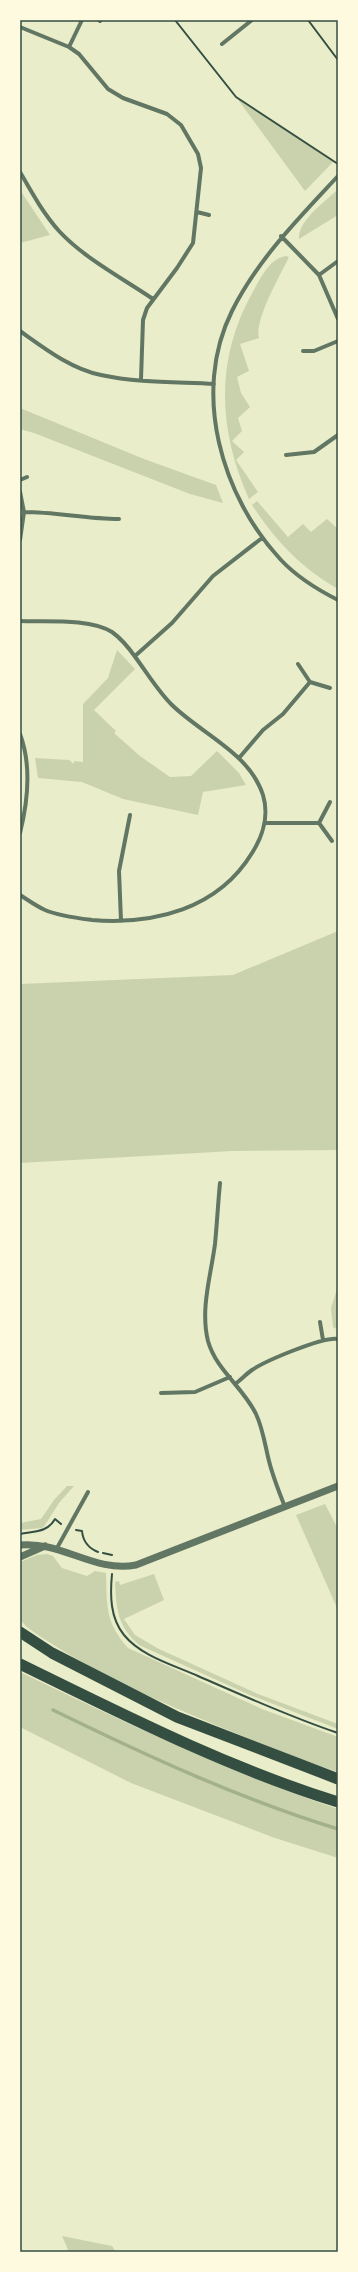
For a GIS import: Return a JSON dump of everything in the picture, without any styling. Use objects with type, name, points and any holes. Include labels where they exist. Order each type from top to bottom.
[{"type":"highway","points":[[20,1632],[52,1653],[177,1717],[338,1779]]},
{"type":"highway","points":[[20,1664],[180,1740],[245,1768],[338,1802]]},
{"type":"street","points":[[69,47],[82,20]]},
{"type":"street","points":[[222,44],[252,20]]},
{"type":"street","points":[[20,27],[69,47],[86,61],[108,89],[138,105],[154,108],[167,114],[181,126],[198,154],[202,168],[191,247],[147,308],[143,320],[141,379]]},
{"type":"street","points":[[20,172],[43,211],[60,232],[82,251],[153,298]]},
{"type":"street","points":[[338,176],[282,236],[254,271],[231,312],[217,356],[214,384],[216,425],[226,471],[243,507],[262,538],[282,561],[300,577],[320,591],[338,600]]},
{"type":"street","points":[[197,212],[209,215]]},
{"type":"street","points":[[282,236],[319,275],[338,319]]},
{"type":"street","points":[[319,275],[338,260]]},
{"type":"street","points":[[20,331],[51,353],[74,365],[99,375],[214,384]]},
{"type":"street","points":[[303,351],[314,351],[338,341]]},
{"type":"street","points":[[286,455],[314,452],[338,435]]},
{"type":"street","points":[[20,480],[27,477]]},
{"type":"street","points":[[20,492],[24,512],[20,540]]},
{"type":"street","points":[[24,512],[50,512],[90,519],[119,519]]},
{"type":"street","points":[[135,656],[172,623],[213,576],[262,538]]},
{"type":"street","points":[[20,621],[82,623],[99,626],[111,631],[123,641],[168,700],[185,717],[249,767],[263,795],[266,808],[265,823],[254,850],[246,862],[216,893],[205,900],[159,917],[121,921],[58,914],[45,910],[20,895]]},
{"type":"street","points":[[298,664],[310,682],[330,688]]},
{"type":"street","points":[[239,758],[263,730],[283,714],[310,682]]},
{"type":"street","points":[[20,734],[28,770],[26,798],[20,833]]},
{"type":"street","points":[[20,797],[26,798]]},
{"type":"street","points":[[319,823],[330,802]]},
{"type":"street","points":[[121,921],[120,871],[130,815]]},
{"type":"street","points":[[265,823],[319,823]]},
{"type":"street","points":[[319,823],[332,841]]},
{"type":"street","points":[[220,1183],[214,1245],[208,1277],[206,1314],[208,1340],[215,1359],[248,1398],[264,1432],[269,1463],[285,1507]]},
{"type":"street","points":[[320,1322],[323,1340]]},
{"type":"street","points":[[235,1384],[252,1370],[323,1340],[338,1339]]},
{"type":"street","points":[[161,1393],[195,1392],[230,1377]]},
{"type":"street","points":[[20,1545],[48,1545],[94,1563],[113,1566],[132,1566],[338,1486]]},
{"type":"street","points":[[57,1548],[88,1492]]},
{"type":"street","points":[[20,1557],[48,1545]]},
{"type":"path","points":[[175,20],[236,97],[338,164]]},
{"type":"path","points":[[308,20],[338,60]]},
{"type":"path","points":[[20,1534],[44,1530],[51,1525],[55,1519]]},
{"type":"path","points":[[82,1531],[83,1538],[90,1548],[114,1555]]},
{"type":"path","points":[[111,1582],[113,1614],[121,1630],[134,1645],[226,1688],[338,1734]]},
{"type":"green space","points":[[236,97],[334,161],[305,191]]},
{"type":"green space","points":[[338,189],[338,215],[299,239],[300,232],[307,218]]},
{"type":"green space","points":[[20,190],[50,235],[20,243]]},
{"type":"green space","points":[[281,257],[289,257],[269,297],[260,320],[259,338],[240,344],[249,371],[237,377],[241,393],[250,407],[238,418],[242,431],[232,441],[244,452],[236,460],[258,492],[249,499],[238,472],[226,419],[225,392],[227,366],[233,340],[242,314],[255,288],[271,264]]},
{"type":"green space","points":[[20,408],[144,459],[216,485],[223,503],[190,494],[34,433],[20,429]]},
{"type":"green space","points":[[257,501],[288,537],[303,524],[311,532],[327,519],[338,529],[338,589],[312,572],[290,552],[270,530],[252,505]]},
{"type":"green space","points":[[117,650],[135,669],[94,710],[116,731],[114,733],[140,756],[170,777],[191,776],[217,751],[239,773],[246,785],[203,792],[198,815],[123,799],[82,782],[38,778],[35,758],[69,760],[74,764],[74,761],[83,762],[83,704],[108,678]]},
{"type":"green space","points":[[338,931],[338,1150],[233,1151],[20,1163],[20,984],[233,975]]},
{"type":"green space","points":[[338,1286],[338,1330],[333,1327],[331,1308]]},
{"type":"green space","points":[[67,1486],[74,1486],[59,1503],[42,1528],[20,1530],[20,1523],[41,1519],[54,1500]]},
{"type":"green space","points":[[325,1504],[338,1529],[338,1610],[296,1515]]},
{"type":"green space","points":[[47,1554],[53,1556],[62,1568],[87,1576],[95,1571],[106,1573],[107,1604],[111,1622],[120,1639],[128,1648],[262,1709],[338,1737],[338,1772],[269,1747],[150,1697],[75,1658],[28,1628],[20,1620],[20,1562],[37,1555]]},
{"type":"green space","points":[[154,1574],[164,1600],[124,1619],[135,1635],[159,1649],[258,1694],[338,1724],[338,1729],[250,1695],[139,1645],[122,1624],[117,1609],[115,1582],[119,1581],[120,1585]]},
{"type":"green space","points":[[20,1672],[137,1728],[216,1763],[297,1795],[338,1809],[338,1858],[272,1837],[131,1783],[20,1727]]},
{"type":"green space","points":[[62,2236],[112,2246],[116,2252],[69,2252]]},
{"type":"waterway","points":[[53,1710],[193,1775],[265,1804],[338,1829]]}]
